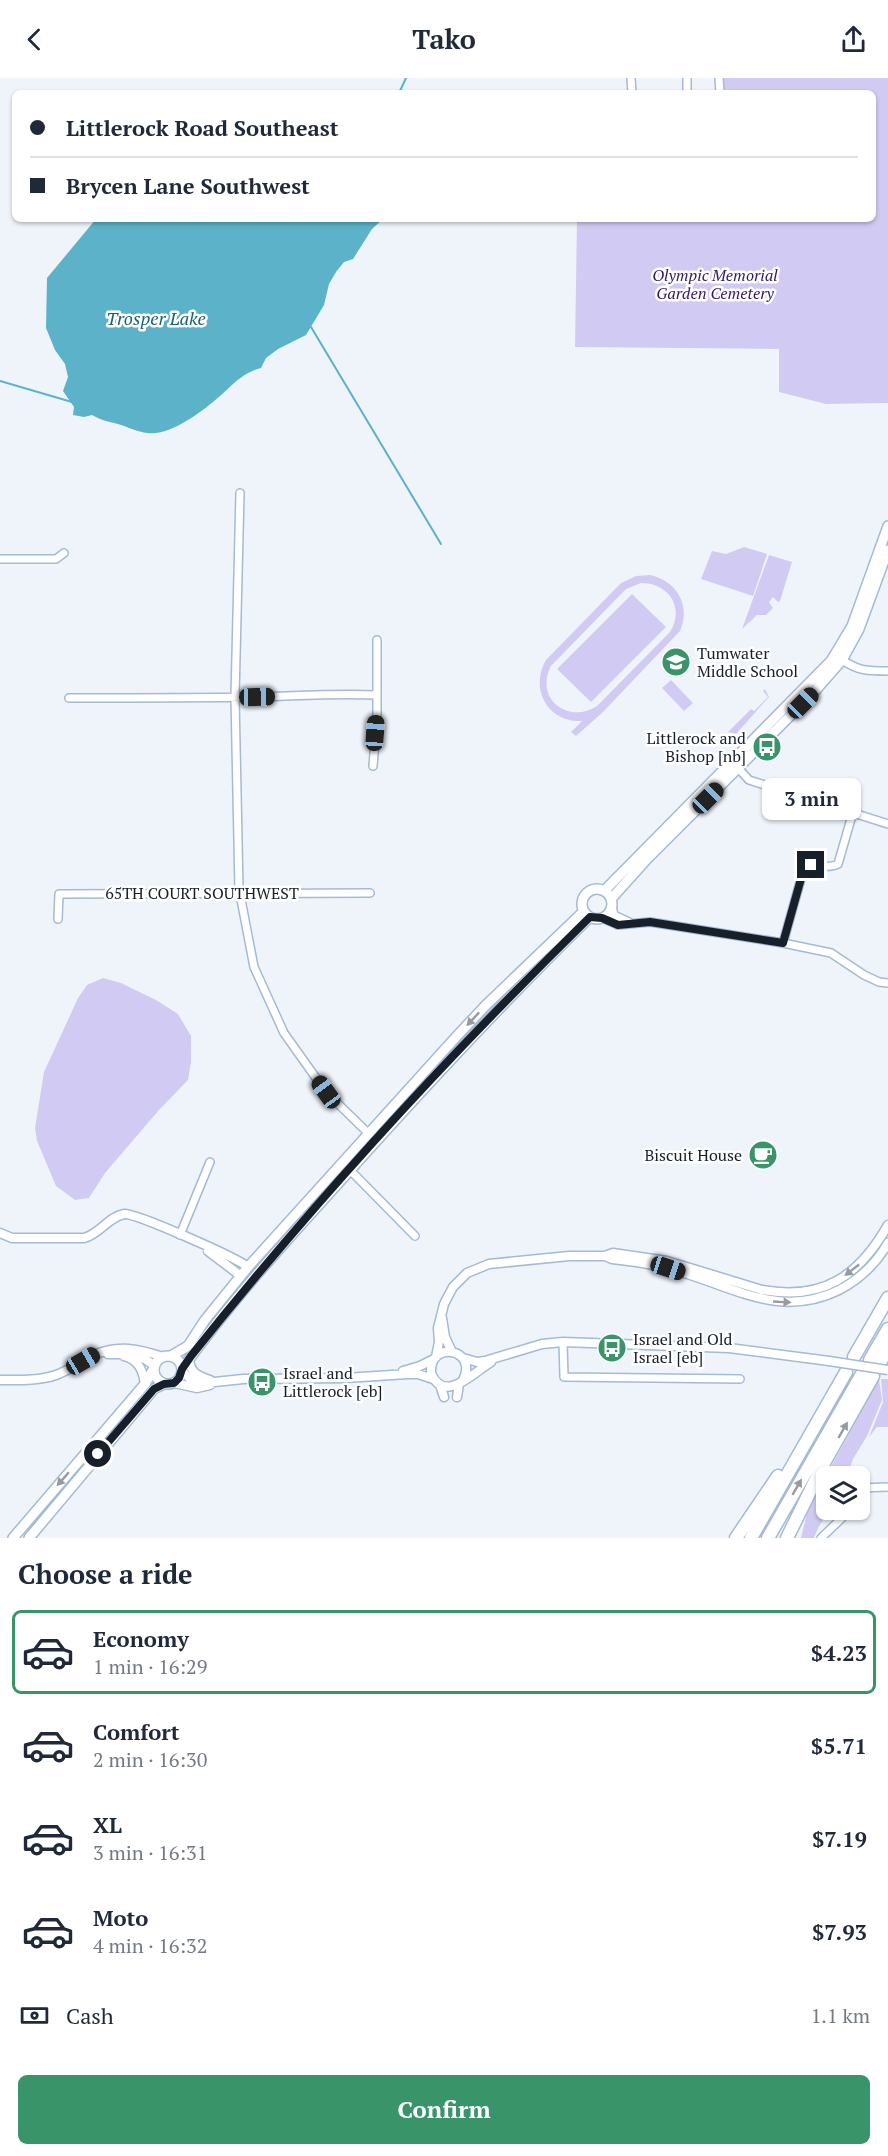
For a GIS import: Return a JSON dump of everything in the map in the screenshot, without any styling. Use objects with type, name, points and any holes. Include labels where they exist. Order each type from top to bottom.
[{"type":"highway","points":[[854,1357],[888,1298]]},
{"type":"highway","points":[[880,1363],[888,1329]]},
{"type":"highway","points":[[880,1363],[888,1347]]},
{"type":"highway","points":[[751,1538],[846,1372]]},
{"type":"highway","points":[[768,1538],[868,1375],[787,1538]]},
{"type":"highway","points":[[736,1538],[838,1385]]},
{"type":"main road","points":[[604,891],[831,661],[852,626],[888,526]]},
{"type":"main road","points":[[587,915],[602,918],[610,911],[611,902],[647,859],[814,692],[842,660],[860,628],[888,550]]},
{"type":"main road","points":[[587,915],[581,902],[586,894],[594,889],[604,891],[611,902]]},
{"type":"main road","points":[[12,1538],[145,1383],[154,1367],[188,1346],[205,1320],[248,1267],[485,1006],[587,915]]},
{"type":"main road","points":[[29,1538],[154,1389],[179,1378],[189,1359],[251,1281],[350,1170],[587,915]]},
{"type":"main road","points":[[167,1357],[178,1361],[182,1370]]},
{"type":"main road","points":[[154,1367],[156,1378],[169,1383]]},
{"type":"street","points":[[240,493],[235,698],[240,893],[254,967],[284,1033],[326,1092],[369,1134]]},
{"type":"street","points":[[0,559],[56,559],[64,553]]},
{"type":"street","points":[[373,766],[377,640]]},
{"type":"street","points":[[842,660],[864,671],[888,671]]},
{"type":"street","points":[[69,698],[235,698],[324,696],[345,693],[376,695]]},
{"type":"street","points":[[738,768],[749,780],[888,824]]},
{"type":"street","points":[[783,943],[804,868],[811,865],[830,867],[837,864],[853,812]]},
{"type":"street","name":"65TH COURT SOUTHWEST","points":[[58,919],[58,894],[370,893]]},
{"type":"street","points":[[611,902],[614,915],[632,923]]},
{"type":"street","points":[[602,918],[618,925],[650,922],[783,943],[834,954],[864,975],[879,982],[888,983]]},
{"type":"street","points":[[180,1235],[210,1162]]},
{"type":"street","points":[[350,1170],[415,1236]]},
{"type":"street","points":[[0,1233],[12,1238],[84,1238],[94,1234],[110,1220],[126,1214],[142,1218],[233,1257],[248,1267]]},
{"type":"street","points":[[444,1397],[431,1367],[438,1349],[441,1313],[447,1295],[453,1287],[477,1267],[569,1256],[605,1256],[613,1253],[667,1261],[776,1293],[803,1292],[833,1282],[856,1268],[867,1257],[888,1225]]},
{"type":"street","points":[[198,1243],[241,1276]]},
{"type":"street","points":[[605,1256],[668,1268],[760,1299],[795,1303],[825,1296],[850,1283],[872,1265],[888,1243]]},
{"type":"street","points":[[441,1313],[445,1337],[452,1352]]},
{"type":"street","points":[[385,1375],[419,1367],[446,1351],[477,1362],[542,1344],[563,1342],[729,1348],[829,1361],[880,1363]]},
{"type":"street","points":[[563,1342],[564,1377],[740,1379]]},
{"type":"street","points":[[0,1380],[27,1380],[53,1376],[94,1354],[111,1349],[134,1348],[167,1357]]},
{"type":"street","points":[[94,1354],[140,1355],[154,1367]]},
{"type":"street","points":[[118,1354],[130,1357],[138,1364],[144,1375],[145,1383]]},
{"type":"street","points":[[182,1370],[190,1379],[198,1382],[418,1374],[448,1387],[461,1382],[502,1356]]},
{"type":"street","points":[[457,1397],[467,1369],[463,1358]]},
{"type":"street","points":[[189,1359],[190,1367],[197,1375],[219,1382]]},
{"type":"street","points":[[169,1383],[198,1388],[219,1382]]},
{"type":"street","points":[[870,1488],[888,1487]]},
{"type":"street","points":[[821,1538],[840,1520]]},
{"type":"green space","name":"Olympic Memorial Garden Cemetery","points":[[716,78],[888,78],[888,403],[826,404],[779,392],[779,349],[575,347],[577,222],[876,222],[876,90],[715,90]]},
{"type":"green space","points":[[744,547],[767,554],[753,596],[701,579],[712,551],[726,554]]},
{"type":"green space","points":[[769,555],[792,562],[780,601],[778,602],[773,597],[769,602],[773,608],[766,615],[757,615],[742,629]]},
{"type":"green space","points":[[650,575],[674,588],[679,595],[684,612],[680,631],[603,712],[576,736],[571,732],[582,721],[570,720],[551,710],[541,693],[541,671],[546,660],[621,583],[636,576]],"holes":[[[641,583],[651,584],[666,592],[675,606],[676,614],[670,632],[597,706],[586,711],[575,712],[557,705],[550,698],[547,688],[551,666],[626,589]]]},
{"type":"green space","points":[[632,594],[666,627],[591,702],[557,669]]},
{"type":"green space","points":[[671,680],[693,703],[684,711],[662,688]]},
{"type":"green space","points":[[765,689],[769,697],[736,734],[728,732],[751,709],[754,711],[768,697],[763,691]]},
{"type":"green space","points":[[103,978],[121,983],[178,1014],[191,1036],[191,1062],[188,1080],[105,1173],[89,1198],[75,1200],[56,1186],[37,1141],[35,1128],[44,1072],[78,998],[87,985]]},
{"type":"green space","points":[[879,1379],[882,1400],[867,1436],[851,1466],[831,1466]]},
{"type":"green space","points":[[881,1379],[888,1379],[888,1427],[877,1427],[869,1437],[883,1402]]},
{"type":"green space","points":[[816,1494],[816,1520],[823,1520],[814,1538],[801,1538],[808,1509]]},
{"type":"water","name":"Trosper Lake","points":[[94,222],[380,222],[372,229],[353,259],[344,262],[336,272],[329,284],[324,305],[306,335],[278,349],[266,358],[261,368],[244,376],[187,421],[157,433],[140,432],[92,415],[84,417],[73,415],[74,407],[63,391],[68,377],[65,364],[55,350],[46,328],[47,278]]},
{"type":"waterway","points":[[400,90],[406,78]]},
{"type":"waterway","points":[[311,327],[441,544]]},
{"type":"waterway","points":[[0,381],[72,402]]},
{"type":"place","name":"Tumwater Middle School","points":[[676,662]]},
{"type":"place","name":"Littlerock and Bishop [nb]","points":[[767,747]]},
{"type":"place","name":"Biscuit House","points":[[763,1155]]},
{"type":"place","name":"Israel and Old Israel [eb]","points":[[612,1348]]},
{"type":"place","name":"Israel and Littlerock [eb]","points":[[262,1382]]},
{"type":"route","points":[[98,1454],[154,1389],[164,1384],[174,1383],[179,1378],[191,1356],[251,1281],[315,1208],[542,963],[590,917],[602,918],[618,925],[650,922],[783,943],[804,868],[811,865]]}]
